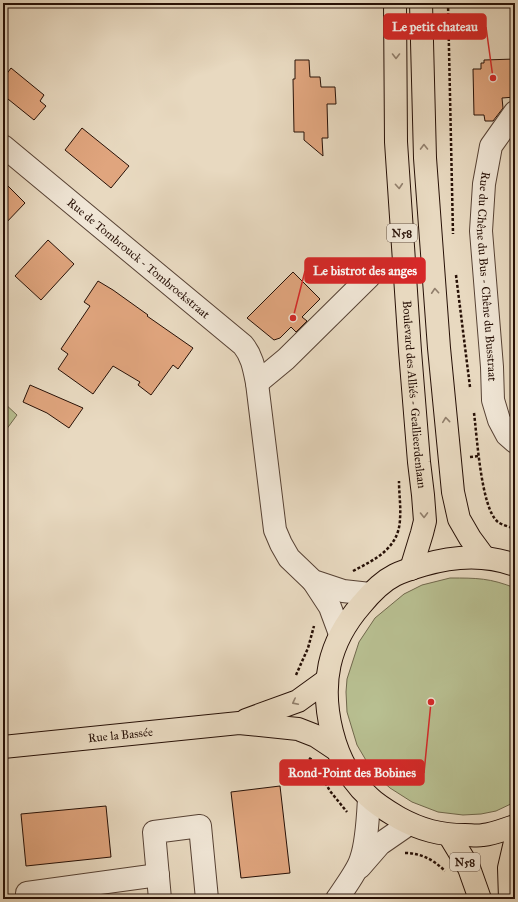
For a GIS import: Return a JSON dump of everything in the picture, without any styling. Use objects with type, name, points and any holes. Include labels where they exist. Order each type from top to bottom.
[{"type":"main road","name":"Boulevard des Alliés - Geallieerdenlaan","points":[[395,3],[396,142],[410,351],[419,462],[424,495],[424,521],[422,533],[411,568]]},
{"type":"main road","name":"N58","points":[[421,3],[425,158],[439,348],[453,492],[460,519],[470,538],[484,557]]},
{"type":"main road","points":[[515,565],[484,557],[448,559],[411,568],[394,576],[370,594],[354,613],[340,634],[332,656],[327,680],[326,696],[328,714],[337,750],[349,774],[369,798],[389,812],[409,824],[433,833],[449,835],[483,836],[515,826]]},
{"type":"main road","name":"Rue la Bassée","points":[[239,723],[298,701],[327,680]]},
{"type":"main road","name":"Rue la Bassée","points":[[3,747],[239,723],[298,729],[316,736],[337,750]]},
{"type":"main road","name":"N58","points":[[449,835],[469,868],[480,899]]},
{"type":"main road","points":[[510,899],[509,868],[515,842]]},
{"type":"street","name":"Rue du Chêne du Bus - Chêne du Busstraat","points":[[515,112],[491,146],[484,184],[481,232],[492,367],[493,400],[499,420],[507,435],[515,442]]},
{"type":"street","name":"Rue de Tombrouck - Tombroekstraat","points":[[3,146],[243,344],[249,353],[257,383],[275,530],[281,544],[289,558],[300,570],[324,588],[370,594]]},
{"type":"street","points":[[257,383],[286,359],[369,276]]},
{"type":"street","name":"Rue de Tombrouck - Tombroekstraat","points":[[324,588],[340,634]]},
{"type":"street","points":[[369,798],[368,818],[373,839]]},
{"type":"street","points":[[337,899],[373,839],[409,824]]},
{"type":"street","points":[[160,899],[154,832],[200,826],[207,899]]},
{"type":"street","points":[[27,899],[26,893],[158,875]]},
{"type":"path","points":[[448,3],[453,240]]},
{"type":"path","points":[[456,271],[471,394]]},
{"type":"path","points":[[473,410],[484,491],[489,509],[497,522],[515,529]]},
{"type":"path","points":[[450,459],[479,456]]},
{"type":"path","points":[[293,678],[297,675],[308,648],[314,626],[315,608],[324,588],[385,552],[396,539],[400,519],[400,478],[406,464],[419,462]]},
{"type":"path","points":[[307,756],[312,760],[330,791],[355,824],[389,852],[394,854],[412,853],[428,858],[449,872],[469,868]]},
{"type":"green space","points":[[3,402],[17,415],[3,434]]},
{"type":"green space","points":[[450,578],[483,579],[515,588],[515,802],[496,811],[481,814],[463,815],[438,812],[412,802],[390,788],[380,779],[367,762],[357,745],[347,712],[347,679],[359,642],[375,618],[404,594],[422,585]]},
{"type":"building","points":[[515,59],[515,97],[502,98],[503,108],[493,121],[485,121],[484,115],[474,115],[473,69],[481,69],[481,63],[484,63],[484,60]]},
{"type":"building","points":[[295,60],[309,60],[310,77],[320,77],[321,87],[335,87],[336,104],[327,104],[328,138],[322,138],[323,156],[304,140],[304,132],[294,132],[293,79],[295,79]]},
{"type":"building","points":[[11,68],[44,95],[40,101],[46,106],[34,120],[3,95],[3,79]]},
{"type":"building","points":[[82,128],[129,166],[111,188],[65,150]]},
{"type":"building","points":[[3,181],[25,203],[3,226]]},
{"type":"building","points":[[48,240],[74,264],[41,300],[15,276]]},
{"type":"building","points":[[293,272],[320,299],[302,317],[307,321],[296,332],[291,327],[280,338],[274,340],[247,318]]},
{"type":"building","points":[[98,281],[113,290],[193,348],[178,369],[173,365],[151,395],[138,385],[140,382],[113,366],[93,394],[58,369],[68,354],[61,349],[90,306],[84,302]]},
{"type":"building","points":[[30,385],[83,408],[69,428],[47,413],[23,402]]},
{"type":"building","points":[[280,786],[290,873],[241,878],[231,792]]},
{"type":"building","points":[[106,806],[111,857],[26,866],[21,814]]},
{"type":"place","name":"Le petit chateau","points":[[493,78]]},
{"type":"place","name":"Le bistrot des anges","points":[[293,318]]},
{"type":"place","name":"Rond-Point des Bobines","points":[[431,702]]}]
